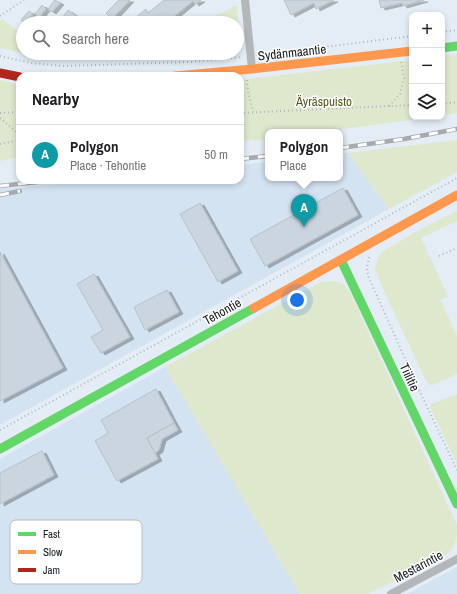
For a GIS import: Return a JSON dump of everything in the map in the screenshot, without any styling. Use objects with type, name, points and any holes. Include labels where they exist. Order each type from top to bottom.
[{"type":"street","points":[[245,0],[249,69]]},
{"type":"street","points":[[445,48],[457,46]]},
{"type":"street","name":"Sydänmaantie","points":[[217,72],[409,52]]},
{"type":"street","points":[[0,73],[16,76]]},
{"type":"street","name":"Tehontie","points":[[0,449],[457,195]]},
{"type":"street","name":"Tiilitie","points":[[341,260],[456,498]]},
{"type":"street","name":"Mestarintie","points":[[391,594],[457,559]]},
{"type":"path","points":[[0,16],[24,0]]},
{"type":"path","points":[[445,32],[457,30]]},
{"type":"path","points":[[258,55],[409,36]]},
{"type":"path","points":[[389,106],[400,94],[404,78],[398,53]]},
{"type":"path","points":[[0,56],[16,60]]},
{"type":"path","points":[[18,60],[31,63],[64,66],[211,60]]},
{"type":"path","points":[[249,69],[248,90],[253,112]]},
{"type":"path","points":[[445,104],[457,102]]},
{"type":"path","points":[[244,113],[409,105]]},
{"type":"path","points":[[0,113],[16,112]]},
{"type":"path","points":[[0,118],[16,132]]},
{"type":"path","points":[[0,144],[16,141]]},
{"type":"path","points":[[0,430],[457,178]]},
{"type":"path","points":[[439,256],[457,248]]},
{"type":"path","points":[[370,256],[367,268],[368,276],[457,470]]},
{"type":"shaded area","points":[[348,153],[389,209],[0,425],[0,189],[62,184],[244,184],[244,165],[265,162],[265,181],[343,181],[343,154]]},
{"type":"shaded area","points":[[165,367],[300,594],[0,594],[0,459]]},
{"type":"shaded area","points":[[457,567],[457,594],[407,594],[455,568]]},
{"type":"green space","points":[[237,5],[238,16],[216,16]]},
{"type":"green space","points":[[2,19],[16,30],[16,51],[0,48],[0,21]]},
{"type":"green space","points":[[457,54],[457,113],[445,115],[445,84],[445,56]]},
{"type":"green space","name":"Äyräspuisto","points":[[409,60],[409,120],[343,129],[265,129],[265,139],[244,141],[244,80]]},
{"type":"green space","points":[[0,80],[16,84],[16,158],[0,161]]},
{"type":"green space","points":[[457,140],[457,172],[389,209],[348,153]]},
{"type":"green space","points":[[457,211],[457,221],[421,238],[448,296],[440,300],[457,336],[457,374],[430,385],[426,381],[375,269],[377,260],[381,253],[385,250],[419,230]]},
{"type":"green space","points":[[335,281],[344,285],[350,292],[457,525],[456,541],[452,549],[445,556],[368,594],[300,594],[165,367],[321,282]]},
{"type":"green space","points":[[457,394],[457,464],[430,407],[431,404]]},
{"type":"building","points":[[55,0],[60,3],[52,12],[48,9]]},
{"type":"building","points":[[119,0],[130,0],[115,16],[109,16],[106,13]]},
{"type":"building","points":[[164,0],[201,0],[195,4],[193,1],[175,16],[138,16],[146,9],[148,13]]},
{"type":"building","points":[[284,0],[334,0],[316,9],[314,3],[291,15]]},
{"type":"building","points":[[379,0],[424,0],[403,6],[402,3],[381,8]]},
{"type":"building","points":[[42,5],[46,9],[41,16],[37,16],[35,14]]},
{"type":"building","points":[[68,10],[76,16],[64,16]]},
{"type":"building","points":[[29,11],[33,14],[31,16],[25,16]]},
{"type":"building","points":[[343,188],[358,215],[265,266],[250,239]]},
{"type":"building","points":[[200,203],[238,271],[218,282],[180,214]]},
{"type":"building","points":[[0,252],[63,368],[0,401]]},
{"type":"building","points":[[94,274],[130,337],[101,353],[91,337],[103,330],[77,284]]},
{"type":"building","points":[[167,290],[179,312],[145,330],[134,307]]},
{"type":"building","points":[[156,389],[174,423],[147,438],[158,459],[117,481],[95,441],[108,433],[101,420]]},
{"type":"building","points":[[174,423],[178,430],[162,439],[159,450],[155,453],[147,438]]},
{"type":"building","points":[[42,451],[54,475],[0,504],[0,473]]},
{"type":"railway","points":[[343,148],[404,139],[457,129]]},
{"type":"railway","points":[[244,159],[265,156]]},
{"type":"railway","points":[[0,186],[19,184]]},
{"type":"railway","points":[[0,195],[20,191]]},
{"type":"traffic: fast","points":[[445,48],[457,46]]},
{"type":"traffic: fast","points":[[341,260],[457,504]]},
{"type":"traffic: fast","points":[[0,449],[254,308]]},
{"type":"traffic: slow","points":[[219,72],[409,51]]},
{"type":"traffic: slow","points":[[254,308],[457,195]]},
{"type":"traffic: jam","points":[[0,73],[16,76]]},
{"type":"place","name":"Polygon","points":[[304,227]]}]
